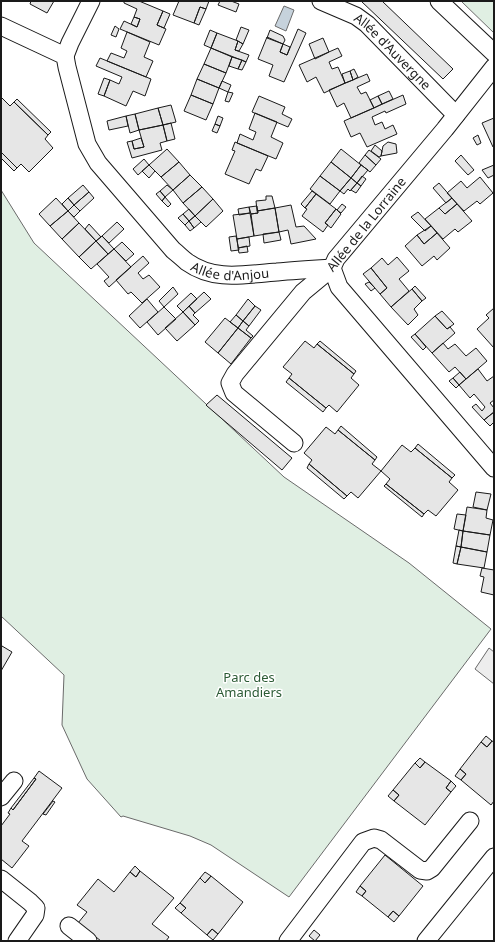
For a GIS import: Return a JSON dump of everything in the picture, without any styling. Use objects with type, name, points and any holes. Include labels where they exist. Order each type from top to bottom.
[{"type":"street","points":[[1,26],[65,56],[91,1]]},
{"type":"street","name":"Allée d'Auvergne","points":[[321,1],[356,16],[367,24],[456,115]]},
{"type":"street","points":[[439,1],[494,53]]},
{"type":"street","name":"Allée d'Anjou","points":[[65,56],[87,144],[91,152],[98,163],[168,244],[188,262],[202,270],[220,276],[332,268]]},
{"type":"street","name":"Allée de la Lorraine","points":[[294,443],[234,393],[230,383],[235,374],[303,292],[332,268],[336,259],[494,67]]},
{"type":"street","points":[[332,268],[339,287],[494,468]]},
{"type":"street","points":[[1,797],[14,781]]},
{"type":"street","points":[[288,941],[363,842],[374,838],[380,840],[420,870],[427,871],[432,868],[470,821]]},
{"type":"street","points":[[426,941],[494,857]]},
{"type":"street","points":[[1,879],[36,908],[35,915],[17,941]]},
{"type":"street","points":[[69,926],[88,941]]},
{"type":"green space","points":[[461,1],[494,1],[494,33]]},
{"type":"green space","name":"Parc des Amandiers","points":[[1,190],[34,243],[284,477],[409,563],[491,629],[289,897],[211,845],[190,836],[123,816],[121,817],[87,779],[62,725],[64,675],[1,616]]},
{"type":"shaded area","points":[[284,6],[294,10],[286,31],[275,26]]},
{"type":"shaded area","points":[[489,648],[494,652],[494,684],[475,669]]},
{"type":"building","points":[[31,1],[54,1],[47,13],[30,4]]},
{"type":"building","points":[[124,1],[139,1],[163,11],[157,25],[166,29],[159,45],[120,29],[124,21],[137,27],[140,19],[134,17],[137,9],[124,3]]},
{"type":"building","points":[[179,1],[209,1],[206,9],[200,7],[194,23],[173,15]]},
{"type":"building","points":[[220,1],[231,1],[239,4],[236,12],[218,5]]},
{"type":"building","points":[[361,1],[382,1],[453,69],[443,79]]},
{"type":"building","points":[[200,7],[206,9],[199,25],[194,23]]},
{"type":"building","points":[[163,11],[170,14],[164,28],[157,25]]},
{"type":"building","points":[[134,17],[140,19],[137,27],[131,24]]},
{"type":"building","points":[[115,26],[119,29],[116,37],[111,35]]},
{"type":"building","points":[[241,27],[249,30],[243,44],[236,40]]},
{"type":"building","points":[[298,29],[306,33],[284,82],[269,76],[273,65],[258,59],[267,37],[283,44],[280,52],[287,55]]},
{"type":"building","points":[[210,30],[217,33],[211,48],[204,45]]},
{"type":"building","points":[[270,30],[283,36],[285,40],[283,44],[267,38]]},
{"type":"building","points":[[127,32],[150,42],[144,57],[153,61],[146,77],[107,61],[111,53],[124,58],[127,51],[121,48]]},
{"type":"building","points":[[217,33],[238,41],[235,50],[249,55],[246,62],[211,48]]},
{"type":"building","points":[[323,38],[329,52],[315,59],[309,44]]},
{"type":"building","points":[[238,41],[243,44],[239,51],[235,50]]},
{"type":"building","points":[[283,44],[290,47],[287,55],[280,52]]},
{"type":"building","points":[[211,48],[232,57],[226,73],[204,64]]},
{"type":"building","points":[[338,48],[342,56],[329,62],[332,69],[338,67],[345,83],[324,93],[316,77],[307,82],[299,65]]},
{"type":"building","points":[[232,57],[242,60],[238,69],[229,66]]},
{"type":"building","points":[[100,58],[151,79],[145,96],[133,91],[126,106],[104,96],[110,80],[119,84],[122,77],[96,66]]},
{"type":"building","points":[[242,60],[246,62],[242,70],[238,69]]},
{"type":"building","points":[[204,64],[226,73],[219,88],[197,79]]},
{"type":"building","points":[[354,69],[358,77],[353,80],[350,71]]},
{"type":"building","points":[[350,71],[353,80],[345,83],[342,74]]},
{"type":"building","points":[[367,74],[370,81],[357,87],[361,94],[366,92],[374,108],[351,118],[344,103],[337,107],[329,90]]},
{"type":"building","points":[[104,78],[110,80],[104,96],[98,94]]},
{"type":"building","points":[[197,79],[219,88],[213,104],[191,95]]},
{"type":"building","points":[[222,81],[231,85],[228,92],[219,88]]},
{"type":"building","points":[[389,91],[393,99],[382,104],[378,96]]},
{"type":"building","points":[[228,92],[233,93],[229,102],[225,101]]},
{"type":"building","points":[[191,95],[213,104],[206,120],[184,111]]},
{"type":"building","points":[[403,95],[406,104],[386,113],[385,111],[372,117],[375,125],[382,122],[385,129],[393,125],[397,134],[367,147],[360,133],[351,137],[344,121]]},
{"type":"building","points":[[259,96],[285,107],[282,114],[292,119],[288,127],[252,112]]},
{"type":"building","points":[[378,96],[382,104],[374,108],[370,100]]},
{"type":"building","points":[[2,98],[10,106],[14,102],[48,135],[45,139],[53,148],[29,172],[21,164],[17,168],[1,152]]},
{"type":"building","points":[[17,99],[51,132],[48,135],[14,102]]},
{"type":"building","points":[[171,105],[176,122],[163,125],[158,108]]},
{"type":"building","points":[[158,108],[163,125],[139,130],[135,114]]},
{"type":"building","points":[[255,113],[277,122],[271,137],[283,143],[276,159],[237,143],[240,134],[253,140],[256,132],[249,129]]},
{"type":"building","points":[[135,114],[139,130],[130,133],[126,116]]},
{"type":"building","points":[[126,116],[128,126],[109,130],[107,121]]},
{"type":"building","points":[[218,116],[223,118],[220,126],[215,124]]},
{"type":"building","points":[[494,118],[494,147],[493,147],[482,123]]},
{"type":"building","points":[[171,123],[175,139],[167,141],[163,125]]},
{"type":"building","points":[[215,124],[220,126],[217,133],[212,131]]},
{"type":"building","points":[[163,125],[167,141],[160,143],[162,150],[132,158],[127,142],[132,141],[134,149],[144,147],[139,130]]},
{"type":"building","points":[[478,135],[481,143],[477,145],[473,138]]},
{"type":"building","points":[[141,138],[144,147],[134,149],[132,141]]},
{"type":"building","points":[[235,142],[268,156],[261,171],[256,169],[249,184],[225,174],[235,151],[232,150]]},
{"type":"building","points":[[388,142],[396,144],[397,153],[381,156],[383,146]]},
{"type":"building","points":[[375,145],[382,151],[381,156],[379,157],[371,151]]},
{"type":"building","points":[[167,149],[179,162],[161,177],[149,165]]},
{"type":"building","points":[[341,149],[361,165],[351,178],[331,162]]},
{"type":"building","points":[[369,150],[381,159],[376,165],[365,155]]},
{"type":"building","points":[[1,152],[17,168],[14,171],[1,158]]},
{"type":"building","points":[[365,155],[376,165],[370,172],[359,163]]},
{"type":"building","points":[[461,155],[474,170],[468,175],[455,161]]},
{"type":"building","points":[[144,159],[149,165],[138,175],[133,169]]},
{"type":"building","points":[[179,162],[190,175],[173,190],[161,177]]},
{"type":"building","points":[[331,162],[351,178],[340,191],[320,176]]},
{"type":"building","points":[[149,165],[155,171],[149,178],[142,171]]},
{"type":"building","points":[[361,165],[368,170],[357,183],[351,178]]},
{"type":"building","points":[[494,165],[494,175],[488,178],[482,170]]},
{"type":"building","points":[[190,175],[202,187],[183,203],[173,190]]},
{"type":"building","points":[[320,176],[340,191],[330,204],[310,189]]},
{"type":"building","points":[[362,176],[366,179],[361,186],[357,183]]},
{"type":"building","points":[[480,177],[493,193],[480,204],[477,201],[464,211],[447,193],[461,181],[467,188]]},
{"type":"building","points":[[351,178],[357,183],[350,191],[348,189],[344,194],[340,191]]},
{"type":"building","points":[[357,183],[361,186],[356,193],[351,190]]},
{"type":"building","points":[[439,183],[452,198],[446,203],[433,188]]},
{"type":"building","points":[[83,185],[89,192],[74,205],[68,198]]},
{"type":"building","points":[[167,185],[173,190],[165,197],[160,191]]},
{"type":"building","points":[[202,187],[213,199],[195,216],[183,203]]},
{"type":"building","points":[[160,191],[165,197],[162,201],[156,194]]},
{"type":"building","points":[[312,191],[316,194],[305,208],[301,204]]},
{"type":"building","points":[[89,192],[94,198],[80,211],[74,205]]},
{"type":"building","points":[[316,194],[336,209],[325,223],[328,225],[323,232],[302,216],[307,209],[305,208]]},
{"type":"building","points":[[266,196],[272,196],[275,208],[257,211],[256,201],[266,200]]},
{"type":"building","points":[[165,197],[171,204],[168,207],[162,201]]},
{"type":"building","points":[[56,198],[68,211],[50,226],[39,214]]},
{"type":"building","points":[[68,198],[74,205],[68,211],[62,204]]},
{"type":"building","points":[[452,198],[457,204],[445,214],[439,208]]},
{"type":"building","points":[[213,199],[223,211],[206,227],[195,216]]},
{"type":"building","points":[[342,204],[346,207],[341,213],[337,210]]},
{"type":"building","points":[[457,204],[472,221],[458,232],[455,229],[443,239],[425,219],[439,208],[445,214]]},
{"type":"building","points":[[74,205],[80,211],[74,217],[68,211]]},
{"type":"building","points":[[291,205],[296,227],[304,226],[316,239],[291,244],[288,230],[279,232],[275,208]]},
{"type":"building","points":[[257,206],[258,213],[251,214],[249,207]]},
{"type":"building","points":[[249,207],[250,213],[239,215],[238,209]]},
{"type":"building","points":[[275,208],[279,232],[254,236],[251,214],[258,213],[257,211]]},
{"type":"building","points":[[189,209],[195,216],[189,221],[183,214]]},
{"type":"building","points":[[336,209],[341,214],[331,228],[325,223]]},
{"type":"building","points":[[68,211],[79,223],[62,239],[50,226]]},
{"type":"building","points":[[418,212],[431,226],[425,231],[411,217]]},
{"type":"building","points":[[250,213],[254,236],[237,239],[233,215]]},
{"type":"building","points":[[183,214],[189,221],[185,225],[178,218]]},
{"type":"building","points":[[195,216],[201,222],[194,228],[189,221]]},
{"type":"building","points":[[189,221],[194,228],[190,231],[185,225]]},
{"type":"building","points":[[117,222],[124,229],[109,243],[102,236]]},
{"type":"building","points":[[79,223],[96,241],[79,257],[62,239]]},
{"type":"building","points":[[89,224],[101,237],[96,241],[85,229]]},
{"type":"building","points":[[431,226],[437,233],[424,244],[417,235]]},
{"type":"building","points":[[279,232],[281,240],[264,243],[263,234]]},
{"type":"building","points":[[437,233],[450,248],[437,260],[434,256],[422,266],[405,246],[417,235],[424,244]]},
{"type":"building","points":[[102,236],[114,249],[108,254],[96,241]]},
{"type":"building","points":[[236,236],[239,250],[231,251],[229,237]]},
{"type":"building","points":[[249,237],[250,246],[238,248],[237,239]]},
{"type":"building","points":[[96,241],[108,254],[91,269],[79,257]]},
{"type":"building","points":[[122,242],[134,254],[126,261],[114,249]]},
{"type":"building","points":[[247,246],[248,252],[239,253],[238,248]]},
{"type":"building","points":[[114,249],[131,267],[109,287],[104,281],[109,277],[97,264]]},
{"type":"building","points":[[143,256],[149,263],[138,273],[143,279],[149,275],[160,287],[142,303],[131,292],[128,294],[116,280]]},
{"type":"building","points":[[397,257],[409,271],[399,279],[409,291],[391,307],[380,294],[387,288],[371,268],[382,258],[388,265]]},
{"type":"building","points":[[371,268],[387,288],[380,294],[363,274]]},
{"type":"building","points":[[369,282],[375,288],[371,291],[365,284]]},
{"type":"building","points":[[415,286],[426,298],[422,301],[412,289]]},
{"type":"building","points":[[173,287],[178,294],[164,307],[159,301]]},
{"type":"building","points":[[412,289],[422,301],[414,309],[418,315],[408,325],[391,307]]},
{"type":"building","points":[[204,292],[211,299],[195,313],[189,306]]},
{"type":"building","points":[[191,293],[197,299],[183,312],[177,306]]},
{"type":"building","points":[[147,299],[158,312],[140,328],[129,316]]},
{"type":"building","points":[[248,299],[255,306],[243,321],[236,315]]},
{"type":"building","points":[[189,306],[195,313],[193,315],[199,321],[195,325],[183,312]]},
{"type":"building","points":[[255,306],[261,310],[249,326],[243,321]]},
{"type":"building","points":[[164,307],[176,319],[158,335],[147,322]]},
{"type":"building","points":[[494,308],[494,348],[477,329],[489,318],[486,315]]},
{"type":"building","points":[[442,311],[454,324],[447,329],[435,316]]},
{"type":"building","points":[[183,312],[195,325],[177,341],[165,328]]},
{"type":"building","points":[[236,315],[243,321],[238,328],[230,322]]},
{"type":"building","points":[[435,316],[447,329],[450,327],[455,333],[432,353],[415,334]]},
{"type":"building","points":[[225,318],[238,328],[218,353],[205,342]]},
{"type":"building","points":[[243,321],[249,326],[246,330],[253,336],[251,338],[238,328]]},
{"type":"building","points":[[238,328],[251,338],[231,364],[218,353]]},
{"type":"building","points":[[415,334],[426,347],[423,350],[411,337]]},
{"type":"building","points":[[305,341],[314,348],[317,344],[354,374],[351,378],[359,385],[337,412],[329,405],[326,408],[289,378],[292,374],[283,367]]},
{"type":"building","points":[[320,341],[356,371],[354,374],[317,344]]},
{"type":"building","points":[[443,343],[448,349],[455,344],[466,356],[476,348],[487,361],[466,379],[455,367],[449,372],[432,353]]},
{"type":"building","points":[[478,369],[487,381],[494,376],[494,400],[490,403],[494,408],[494,412],[484,420],[472,407],[476,404],[482,411],[485,407],[474,394],[470,398],[459,385]]},
{"type":"building","points":[[460,372],[466,379],[459,385],[453,378]]},
{"type":"building","points":[[289,378],[326,408],[323,412],[286,382]]},
{"type":"building","points":[[453,378],[459,385],[456,388],[449,381]]},
{"type":"building","points":[[217,395],[292,458],[282,470],[206,405]]},
{"type":"building","points":[[494,412],[494,422],[490,426],[484,420]]},
{"type":"building","points":[[341,426],[377,457],[375,460],[338,430]]},
{"type":"building","points":[[326,427],[335,434],[338,430],[375,460],[372,464],[381,471],[358,498],[351,492],[347,496],[309,464],[312,460],[304,453]]},
{"type":"building","points":[[418,444],[455,475],[452,478],[415,448]]},
{"type":"building","points":[[402,445],[411,452],[415,448],[452,478],[449,482],[458,490],[436,516],[428,510],[424,514],[386,484],[390,479],[381,471]]},
{"type":"building","points":[[309,464],[347,496],[344,499],[307,468]]},
{"type":"building","points":[[386,484],[424,514],[422,517],[384,486]]},
{"type":"building","points":[[476,492],[491,494],[487,510],[473,507]]},
{"type":"building","points":[[467,507],[487,510],[486,518],[493,520],[490,535],[463,531]]},
{"type":"building","points":[[457,514],[466,515],[463,531],[454,529]]},
{"type":"building","points":[[459,530],[463,531],[461,547],[456,546]]},
{"type":"building","points":[[463,531],[490,535],[487,552],[461,547]]},
{"type":"building","points":[[456,546],[461,547],[457,564],[453,563]]},
{"type":"building","points":[[461,547],[487,552],[484,568],[457,564]]},
{"type":"building","points":[[482,568],[494,570],[494,595],[481,592],[484,577],[480,576]]},
{"type":"building","points":[[2,646],[12,652],[1,671],[1,648]]},
{"type":"building","points":[[486,736],[492,741],[487,747],[481,742]]},
{"type":"building","points":[[492,741],[494,742],[494,801],[491,805],[461,780],[466,774],[460,769],[481,742],[487,747]]},
{"type":"building","points":[[420,758],[425,762],[420,768],[415,763]]},
{"type":"building","points":[[425,762],[451,781],[446,788],[451,792],[425,825],[394,801],[399,795],[393,790],[415,763],[420,768]]},
{"type":"building","points":[[460,769],[466,774],[461,780],[455,776]]},
{"type":"building","points":[[39,771],[62,788],[22,841],[29,846],[12,868],[1,859],[1,826],[10,814],[8,813],[11,808],[13,810],[36,779],[34,778]]},
{"type":"building","points":[[34,778],[36,779],[13,810],[11,808]]},
{"type":"building","points":[[451,781],[456,786],[451,792],[446,788]]},
{"type":"building","points":[[393,790],[399,795],[394,801],[388,796]]},
{"type":"building","points":[[53,801],[55,802],[46,815],[43,814]]},
{"type":"building","points":[[385,855],[423,886],[399,916],[393,911],[388,917],[362,896],[366,891],[360,886]]},
{"type":"building","points":[[135,866],[140,871],[136,877],[130,872]]},
{"type":"building","points":[[140,871],[174,898],[152,924],[169,937],[166,941],[101,941],[78,923],[87,912],[77,905],[98,879],[114,892],[130,872],[136,877]]},
{"type":"building","points":[[205,872],[211,876],[205,883],[200,878]]},
{"type":"building","points":[[211,876],[243,902],[218,934],[212,929],[207,935],[181,913],[186,908],[180,903],[200,878],[205,883]]},
{"type":"building","points":[[360,886],[366,891],[362,896],[356,892]]},
{"type":"building","points":[[180,903],[186,908],[181,913],[175,908]]},
{"type":"building","points":[[393,911],[399,916],[394,922],[388,917]]},
{"type":"building","points":[[212,929],[218,934],[213,940],[207,935]]},
{"type":"building","points":[[314,930],[320,935],[315,941],[309,936]]}]
